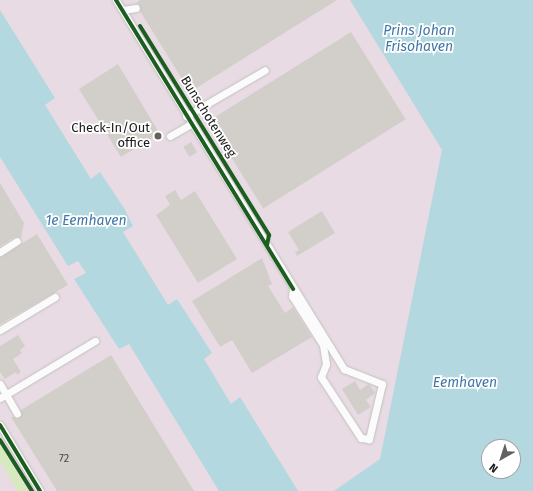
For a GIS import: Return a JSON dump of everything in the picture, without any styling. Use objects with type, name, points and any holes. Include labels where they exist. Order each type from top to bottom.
[{"type":"street","name":"Bunschotenweg","points":[[116,0],[293,289]]},
{"type":"street","points":[[123,10],[136,8]]},
{"type":"street","points":[[186,116],[265,70]]},
{"type":"street","points":[[170,136],[191,124]]},
{"type":"street","points":[[0,252],[17,241]]},
{"type":"street","points":[[293,289],[344,369],[382,384],[369,439],[361,438],[321,377],[326,364],[323,345],[292,296],[293,289]]},
{"type":"street","points":[[0,330],[55,297]]},
{"type":"street","points":[[3,396],[95,341]]},
{"type":"street","points":[[0,384],[3,396],[17,413]]},
{"type":"street","points":[[0,425],[40,491]]},
{"type":"shaded area","points":[[0,0],[375,0],[461,144],[380,491],[0,491]]},
{"type":"green space","points":[[0,444],[28,491],[18,491],[0,461]]},
{"type":"water","name":"Eemhaven","points":[[350,0],[533,0],[533,491],[334,491],[380,459],[442,150]]},
{"type":"water","name":"1e Eemhaven","points":[[0,10],[55,98],[45,105],[91,179],[100,172],[124,208],[133,226],[123,232],[168,305],[177,299],[212,353],[204,359],[231,404],[240,397],[298,491],[219,491],[129,344],[119,349],[74,279],[86,273],[78,261],[68,266],[0,157]]},
{"type":"building","points":[[140,0],[337,0],[190,92],[140,11],[140,5],[136,3]]},
{"type":"building","points":[[351,32],[406,119],[263,208],[209,121]]},
{"type":"building","points":[[118,64],[161,136],[155,140],[154,137],[121,157],[79,89]]},
{"type":"building","points":[[191,142],[197,152],[189,157],[183,147]]},
{"type":"building","points":[[0,183],[24,223],[21,238],[15,237],[0,246]]},
{"type":"building","points":[[175,190],[181,200],[195,191],[237,259],[198,283],[156,215],[170,205],[165,196]]},
{"type":"building","points":[[322,211],[335,233],[297,256],[295,252],[299,250],[288,232]]},
{"type":"building","points":[[37,234],[68,285],[0,324],[0,257]]},
{"type":"building","points":[[262,258],[272,284],[268,286],[285,313],[293,307],[312,337],[252,373],[232,340],[220,347],[192,301]]},
{"type":"building","points":[[18,335],[25,346],[20,350],[22,353],[13,359],[21,372],[17,375],[16,372],[5,379],[0,372],[0,346]]},
{"type":"building","points":[[111,355],[194,491],[57,491],[11,417],[20,417],[21,410]]},
{"type":"building","points":[[355,381],[360,390],[369,384],[375,393],[366,400],[371,407],[358,415],[342,389]]},
{"type":"cycle path","points":[[116,0],[293,289]]},
{"type":"cycle path","points":[[140,26],[269,235],[267,245]]},
{"type":"cycle path","points":[[0,425],[40,491]]},
{"type":"cycle path","points":[[0,440],[32,491]]},
{"type":"place","name":"Check-In/Out office","points":[[158,136]]},
{"type":"water label","name":"Prins Johan Frisohaven","points":[[419,40]]}]
